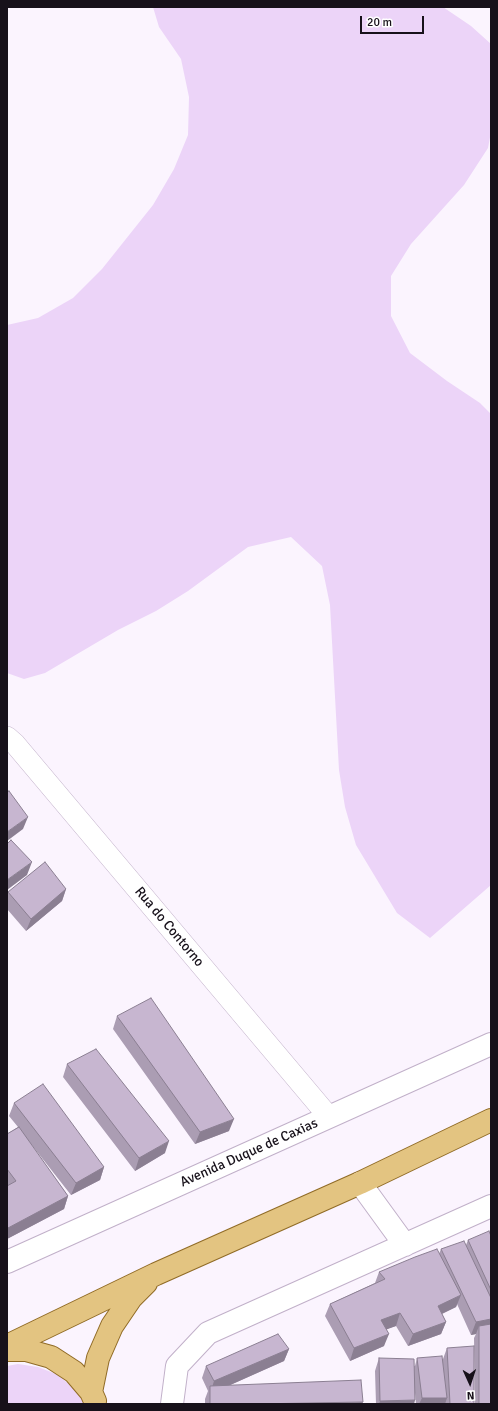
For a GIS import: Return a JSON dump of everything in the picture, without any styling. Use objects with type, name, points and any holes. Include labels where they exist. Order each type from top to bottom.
[{"type":"main road","points":[[7,1346],[156,1274],[360,1183],[491,1120]]},
{"type":"main road","points":[[93,1398],[98,1358],[112,1326],[131,1298],[156,1274]]},
{"type":"main road","points":[[7,1350],[26,1350],[51,1357],[74,1372],[93,1398]]},
{"type":"street","name":"Rua do Contorno","points":[[7,737],[15,744],[329,1117]]},
{"type":"street","name":"Avenida Duque de Caxias","points":[[7,1262],[491,1044]]},
{"type":"street","points":[[360,1183],[405,1245]]},
{"type":"street","points":[[172,1404],[177,1366],[208,1333],[491,1206]]},
{"type":"shaded area","points":[[153,7],[443,7],[471,26],[491,44],[491,132],[488,148],[464,185],[411,244],[391,276],[391,316],[410,353],[447,381],[480,403],[491,414],[491,885],[430,938],[397,913],[356,845],[345,807],[339,770],[330,605],[322,566],[291,537],[248,547],[188,591],[156,611],[118,630],[45,673],[24,679],[7,673],[7,325],[38,318],[73,298],[102,269],[153,205],[174,169],[188,135],[189,97],[181,59],[159,27]]},
{"type":"shaded area","points":[[18,1364],[38,1367],[56,1374],[72,1386],[85,1404],[7,1404],[7,1366]]},
{"type":"building","points":[[9,791],[28,817],[7,832],[7,792]]},
{"type":"building","points":[[11,840],[32,862],[7,880],[7,844]]},
{"type":"building","points":[[45,862],[66,889],[31,919],[8,892]]},
{"type":"building","points":[[151,998],[234,1119],[200,1132],[117,1016]]},
{"type":"building","points":[[96,1049],[169,1141],[139,1158],[67,1064]]},
{"type":"building","points":[[43,1084],[104,1167],[76,1183],[14,1103]]},
{"type":"building","points":[[19,1127],[68,1196],[8,1228],[7,1186],[16,1181],[7,1169],[7,1134]]},
{"type":"building","points":[[489,1231],[491,1236],[491,1290],[468,1240]]},
{"type":"building","points":[[464,1241],[491,1298],[491,1319],[476,1322],[441,1249]]},
{"type":"building","points":[[437,1249],[461,1295],[438,1306],[446,1322],[413,1334],[400,1313],[381,1320],[389,1334],[354,1348],[330,1304],[385,1279],[379,1272]]},
{"type":"building","points":[[491,1324],[491,1404],[479,1404],[479,1326]]},
{"type":"building","points":[[278,1334],[289,1349],[214,1381],[206,1366]]},
{"type":"building","points":[[474,1346],[474,1404],[450,1404],[447,1348]]},
{"type":"building","points":[[442,1356],[447,1398],[422,1398],[417,1358]]},
{"type":"building","points":[[379,1358],[414,1359],[415,1400],[380,1401]]},
{"type":"building","points":[[361,1380],[363,1402],[210,1404],[210,1386]]}]
